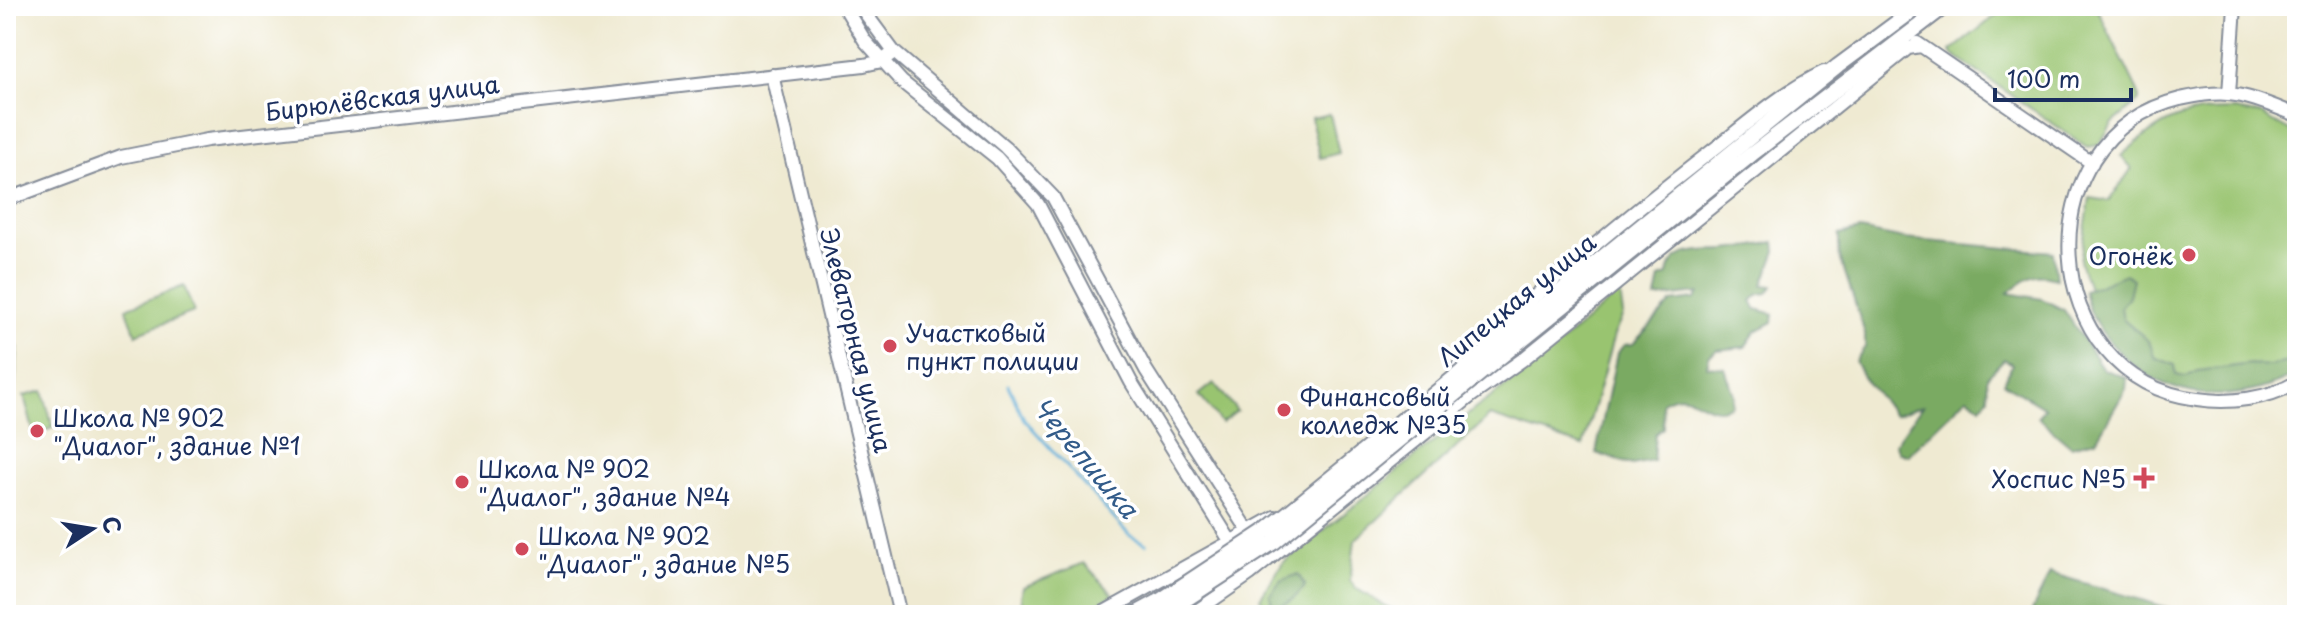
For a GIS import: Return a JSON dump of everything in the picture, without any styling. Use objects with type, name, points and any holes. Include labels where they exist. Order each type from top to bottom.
[{"type":"main road","points":[[844,6],[865,41],[882,61],[922,101],[997,158],[1038,204],[1131,382],[1250,574]]},
{"type":"main road","points":[[860,6],[894,52],[1005,147],[1053,197],[1146,370],[1267,561]]},
{"type":"main road","name":"Липецкая улица","points":[[1134,615],[1161,610],[1274,542],[1838,66],[1919,6]]},
{"type":"main road","name":"Липецкая улица","points":[[1487,361],[1945,6]]},
{"type":"main road","points":[[2229,94],[2235,6]]},
{"type":"main road","points":[[1891,27],[2092,163]]},
{"type":"main road","points":[[1099,615],[1278,515],[1353,456],[1487,361],[1908,48],[1921,46]]},
{"type":"main road","points":[[882,61],[894,52]]},
{"type":"main road","name":"Бирюлёвская улица","points":[[6,200],[121,157],[207,140],[882,61]]},
{"type":"main road","name":"Элеваторная улица","points":[[772,75],[900,615]]},
{"type":"main road","points":[[1812,122],[1852,80]]},
{"type":"main road","points":[[2297,115],[2229,94],[2197,95],[2152,107],[2121,130],[2092,163],[2069,222],[2068,257],[2073,288],[2096,338],[2137,377],[2187,398],[2223,401],[2259,396],[2297,382]]},
{"type":"main road","points":[[1193,614],[1267,561],[1487,361]]},
{"type":"main road","points":[[1176,573],[1195,571],[1207,583],[1208,596],[1193,614]]},
{"type":"green space","points":[[2008,6],[2096,6],[2138,92],[2139,101],[2112,124],[2099,145],[2087,147],[1953,55],[1951,51]]},
{"type":"green space","name":"Огонёк","points":[[2235,110],[2261,115],[2297,135],[2297,365],[2282,375],[2174,378],[2095,308],[2080,261],[2090,198],[2109,201],[2132,168],[2121,156],[2160,126],[2200,112]]},
{"type":"green space","points":[[1330,114],[1339,153],[1320,158],[1311,118]]},
{"type":"green space","points":[[1860,230],[1904,239],[2053,252],[2056,279],[2036,276],[2008,293],[2042,299],[2064,310],[2103,369],[2127,378],[2126,389],[2096,440],[2071,446],[2037,417],[2045,408],[2004,383],[2012,364],[2004,359],[1987,377],[1988,398],[1981,406],[1967,397],[1908,455],[1899,452],[1895,444],[1922,406],[1894,415],[1863,377],[1855,361],[1865,347],[1865,334],[1839,254],[1839,235]]},
{"type":"green space","points":[[1775,242],[1776,251],[1763,285],[1773,286],[1768,293],[1759,294],[1752,301],[1756,309],[1774,314],[1773,322],[1756,331],[1745,347],[1717,350],[1709,356],[1707,366],[1725,368],[1734,395],[1732,405],[1723,409],[1714,408],[1691,398],[1673,397],[1662,402],[1663,428],[1655,434],[1653,461],[1632,465],[1596,453],[1617,353],[1624,345],[1633,344],[1672,302],[1695,299],[1699,293],[1656,298],[1660,278],[1668,275],[1675,259],[1690,252],[1738,249]]},
{"type":"green space","points":[[2125,274],[2133,279],[2129,296],[2121,307],[2123,319],[2146,339],[2154,357],[2175,365],[2176,375],[2186,377],[2198,371],[2250,364],[2269,366],[2297,360],[2297,374],[2251,391],[2228,395],[2183,390],[2140,370],[2114,347],[2098,326],[2084,291]]},
{"type":"green space","points":[[184,286],[194,312],[136,334],[126,308]]},
{"type":"green space","points":[[1620,292],[1623,315],[1614,335],[1583,446],[1490,416],[1355,540],[1350,581],[1357,589],[1392,610],[1389,615],[1273,615],[1260,598],[1283,563],[1476,408],[1536,364]]},
{"type":"green space","points":[[6,346],[18,347],[10,433],[6,432]]},
{"type":"green space","points":[[1214,383],[1237,411],[1221,423],[1199,395]]},
{"type":"green space","points":[[43,391],[53,428],[34,434],[24,396]]},
{"type":"green space","points":[[1084,563],[1114,595],[1074,615],[1025,615],[1021,597],[1023,587]]},
{"type":"green space","points":[[2050,573],[2189,615],[2037,615],[2032,611]]},
{"type":"green space","points":[[1298,574],[1305,586],[1302,590],[1287,603],[1272,606],[1270,595],[1280,581]]},
{"type":"waterway","name":"Черепишка","points":[[1008,385],[1024,419],[1129,535],[1146,544]]},
{"type":"place","name":"Огонёк","points":[[2189,255]]},
{"type":"place","name":"Участковый пункт полиции","points":[[890,346]]},
{"type":"place","name":"Финансовый колледж №35","points":[[1284,410]]},
{"type":"place","name":"Школа № 902 \"Диалог\", здание №1","points":[[37,431]]},
{"type":"place","name":"Хоспис №5","points":[[2144,478]]},
{"type":"place","name":"Школа № 902 \"Диалог\", здание №4","points":[[462,482]]},
{"type":"place","name":"Школа № 902 \"Диалог\", здание №5","points":[[522,549]]}]
